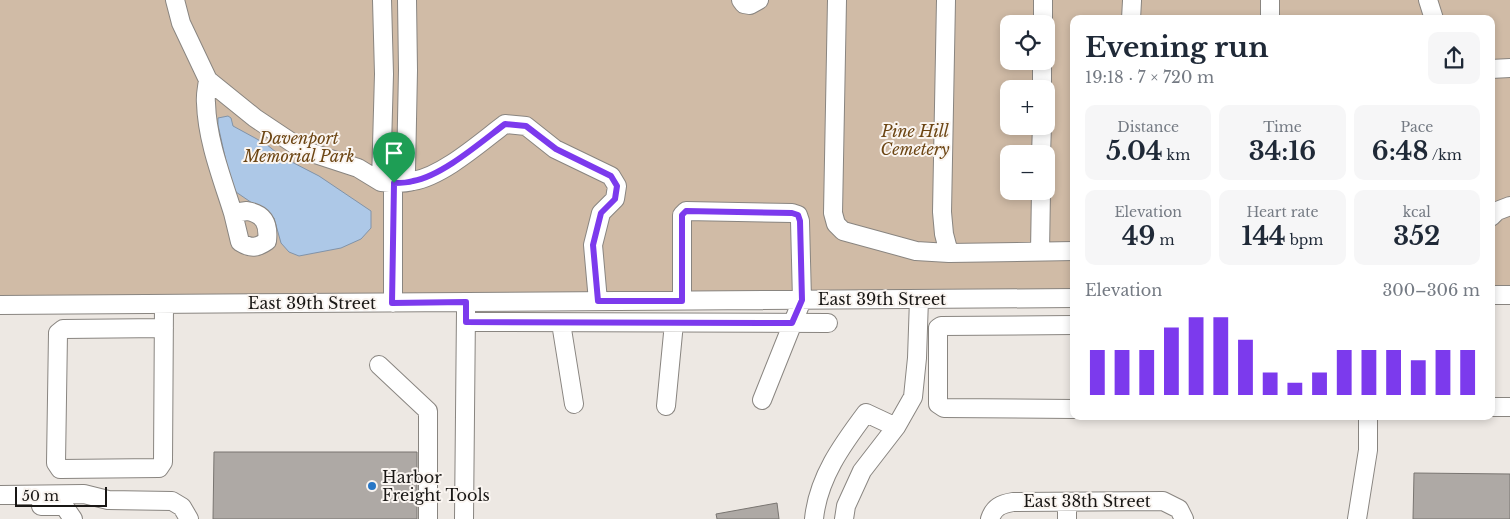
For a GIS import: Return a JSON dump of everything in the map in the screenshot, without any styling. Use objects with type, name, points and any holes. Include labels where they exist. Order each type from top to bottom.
[{"type":"street","points":[[175,0],[181,23],[208,80],[255,118],[303,150],[358,168],[388,183],[414,181],[430,176],[458,159],[505,124],[526,126],[556,149],[611,176],[617,186],[615,199],[601,213],[593,245],[598,301]]},
{"type":"street","points":[[382,0],[392,303]]},
{"type":"street","points":[[388,183],[406,170],[407,0]]},
{"type":"street","points":[[741,0],[744,4],[750,4],[759,0]]},
{"type":"street","points":[[836,0],[833,213],[836,224],[843,231],[916,251],[949,254],[1070,251]]},
{"type":"street","points":[[946,0],[942,212],[944,234],[949,254]]},
{"type":"street","points":[[1043,0],[1043,15]]},
{"type":"street","points":[[1131,0],[1131,15]]},
{"type":"street","points":[[1270,0],[1270,15]]},
{"type":"street","points":[[1428,0],[1433,15]]},
{"type":"street","points":[[1495,69],[1510,68]]},
{"type":"street","points":[[208,80],[206,103],[210,132],[233,213]]},
{"type":"street","points":[[1040,252],[1041,200]]},
{"type":"street","points":[[1495,213],[1510,206]]},
{"type":"street","points":[[682,301],[682,215],[686,211],[792,213],[798,215],[800,221],[802,300],[762,400]]},
{"type":"street","points":[[1495,295],[1510,295]]},
{"type":"street","name":"East 39th Street","points":[[0,305],[1070,298]]},
{"type":"street","points":[[844,519],[846,506],[862,471],[896,427],[913,397],[919,299]]},
{"type":"street","points":[[464,519],[466,302]]},
{"type":"street","points":[[164,304],[164,328],[163,462],[159,468],[60,469],[56,463],[58,333],[63,329],[164,328]]},
{"type":"street","points":[[466,322],[828,323]]},
{"type":"street","points":[[561,323],[574,404]]},
{"type":"street","points":[[666,406],[674,323]]},
{"type":"street","points":[[1070,325],[941,326],[938,328],[937,367],[938,404],[944,408],[1070,409]]},
{"type":"street","points":[[379,365],[428,411],[428,519]]},
{"type":"street","points":[[916,366],[937,367]]},
{"type":"street","points":[[1495,407],[1510,407]]},
{"type":"street","points":[[814,519],[822,484],[837,452],[866,413],[896,427]]},
{"type":"street","points":[[1357,519],[1368,450],[1368,420]]},
{"type":"street","points":[[0,495],[84,494],[108,500],[172,501],[182,507],[189,519]]},
{"type":"street","name":"East 38th Street","points":[[992,514],[1003,504],[1013,502],[1067,510],[1163,501],[1182,514]]},
{"type":"street","points":[[0,506],[64,506],[73,519]]},
{"type":"green space","name":"Davenport Memorial Park","points":[[0,0],[1510,0],[1510,289],[1495,289],[1495,15],[1070,15],[1070,290],[0,296]]},
{"type":"water","points":[[228,116],[231,118],[233,126],[266,144],[282,157],[319,176],[371,211],[371,228],[361,239],[341,248],[299,256],[289,252],[281,243],[274,218],[236,192],[229,175],[218,125],[218,118]]},
{"type":"building","points":[[214,452],[417,452],[417,519],[213,519]]},
{"type":"building","points":[[1414,473],[1510,474],[1510,519],[1413,519]]},
{"type":"building","points":[[777,503],[779,519],[717,519],[716,514]]},
{"type":"place","name":"Harbor Freight Tools","points":[[372,486]]},
{"type":"route","points":[[505,124],[526,126],[556,149],[611,176],[617,186],[615,199],[601,213],[593,245],[598,301],[682,301],[682,215],[686,211],[792,213],[798,215],[800,221],[802,300],[792,323],[466,322],[466,302],[392,303],[394,183],[414,181],[430,176],[458,159],[505,124]]},
{"type":"park label","name":"Pine Hill Cemetery","points":[[915,140]]}]
